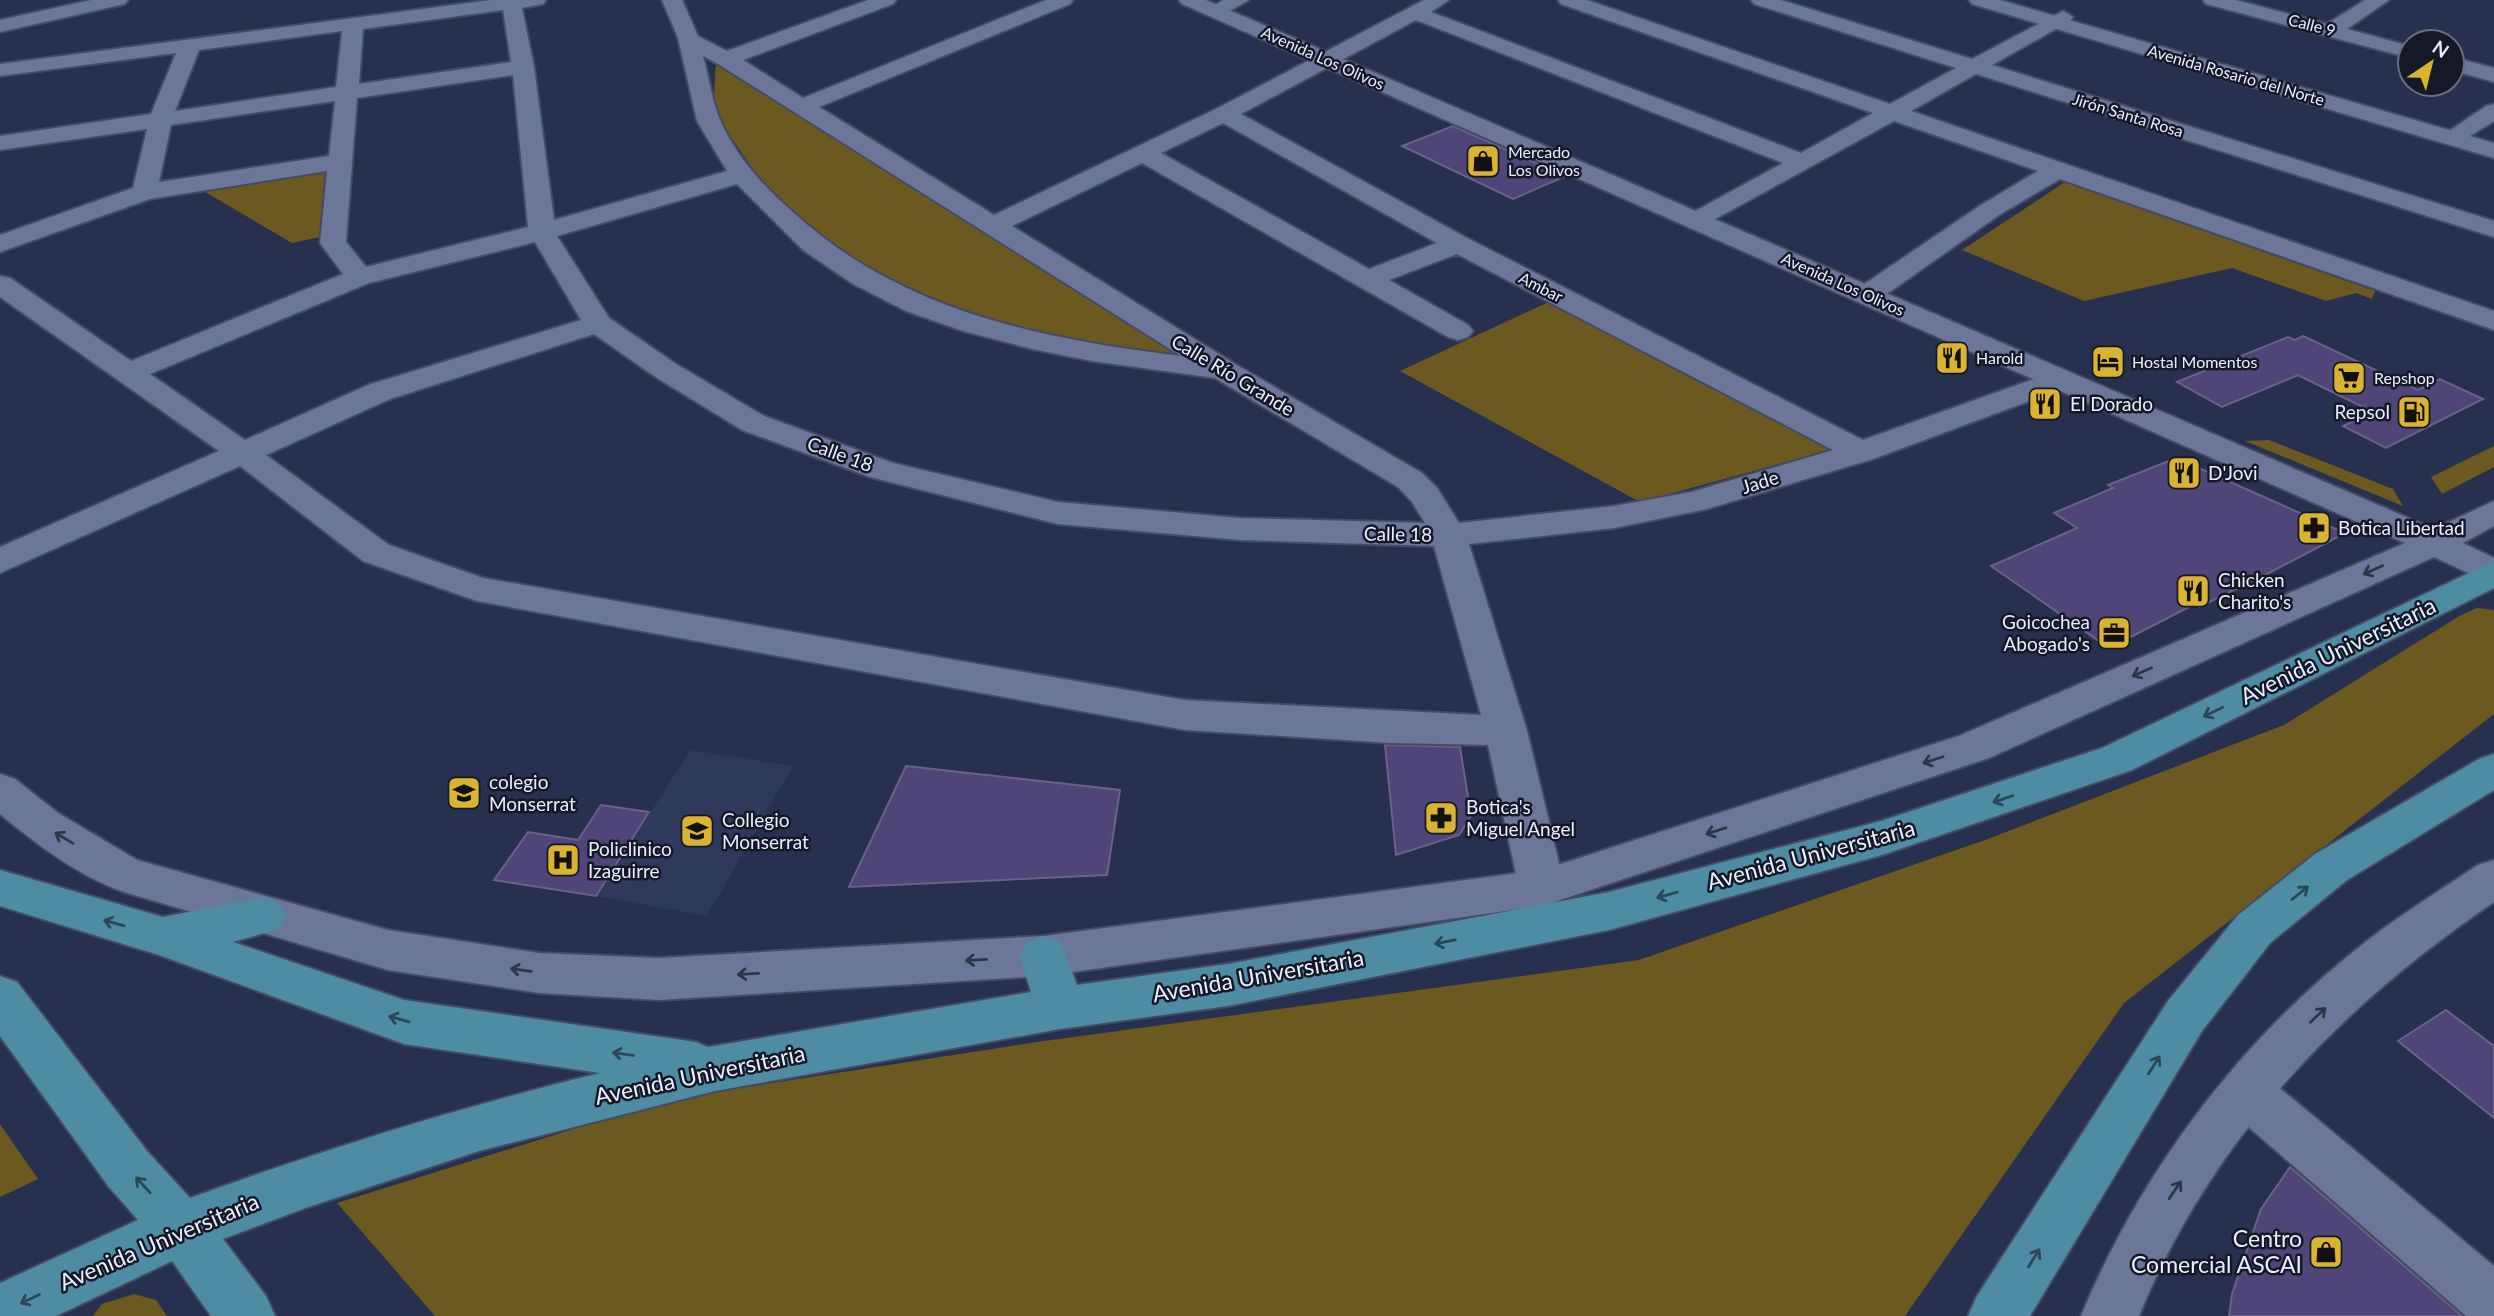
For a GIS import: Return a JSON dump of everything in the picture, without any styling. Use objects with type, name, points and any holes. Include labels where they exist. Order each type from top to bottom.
[{"type":"main road","name":"Avenida Universitaria","points":[[0,1313],[181,1228],[308,1181],[479,1127],[715,1068],[1059,1008],[1228,985],[1609,911],[1882,838],[2117,759],[2494,573]]},
{"type":"main road","points":[[1997,1316],[2185,1016],[2255,929],[2331,867],[2494,770]]},
{"type":"main road","points":[[0,888],[163,937],[404,1022],[715,1068]]},
{"type":"main road","points":[[163,937],[263,916]]},
{"type":"main road","points":[[1044,956],[1059,1008]]},
{"type":"main road","points":[[0,997],[128,1169],[181,1228],[246,1316]]},
{"type":"street","points":[[0,26],[118,0]]},
{"type":"street","points":[[672,0],[689,40],[709,121],[741,175],[796,234],[867,284],[965,323],[1098,327],[1224,370]]},
{"type":"street","points":[[726,59],[886,0]]},
{"type":"street","points":[[800,107],[1063,0]]},
{"type":"street","name":"Avenida Los Olivos","points":[[1189,0],[2435,543],[2494,573]]},
{"type":"street","points":[[1216,11],[1239,0]]},
{"type":"street","points":[[992,226],[1224,114],[1439,0]]},
{"type":"street","points":[[1568,0],[2494,321]]},
{"type":"street","name":"Jirón Santa Rosa","points":[[1761,0],[2494,229]]},
{"type":"street","name":"Avenida Rosario del Norte","points":[[1979,0],[2059,19],[2457,134],[2494,140]]},
{"type":"street","name":"Avenida Rosario del Norte","points":[[2005,0],[2059,19]]},
{"type":"street","name":"Calle 9","points":[[2213,0],[2396,48]]},
{"type":"street","points":[[2332,30],[2379,0]]},
{"type":"street","points":[[6,75],[190,46],[519,1]]},
{"type":"street","name":"Calle 18","points":[[519,1],[523,67],[542,232],[598,324],[665,370],[754,423],[883,470],[1058,513],[1240,529],[1449,535]]},
{"type":"street","points":[[1415,13],[1802,162]]},
{"type":"street","points":[[1697,221],[1977,68],[2059,19]]},
{"type":"street","points":[[353,24],[349,93],[339,162],[333,243],[359,277]]},
{"type":"street","name":"Calle Río Grande","points":[[689,40],[726,59],[992,226],[1098,327],[1224,370],[1410,480],[1428,496],[1449,535],[1507,731],[1542,888]]},
{"type":"street","points":[[145,192],[160,120],[190,46]]},
{"type":"street","points":[[0,142],[523,67]]},
{"type":"street","points":[[2466,67],[2494,75]]},
{"type":"street","points":[[2457,134],[2494,111]]},
{"type":"street","name":"Ambar","points":[[1224,114],[1458,244],[1861,452]]},
{"type":"street","name":"Avenida Rosario del Norte","points":[[2457,134],[2494,151]]},
{"type":"street","points":[[1143,153],[1458,331]]},
{"type":"street","points":[[0,244],[145,192],[339,162]]},
{"type":"street","points":[[1867,295],[1990,210],[2056,171]]},
{"type":"street","points":[[130,372],[359,277],[542,232],[741,175]]},
{"type":"street","points":[[1368,279],[1458,244]]},
{"type":"street","points":[[0,284],[130,372],[376,553],[477,589],[1185,715],[1391,728],[1507,731]]},
{"type":"street","points":[[0,561],[379,392],[532,342],[598,324]]},
{"type":"street","name":"Jade","points":[[1449,535],[1614,517],[1695,502],[1861,452],[2059,380]]},
{"type":"street","points":[[0,790],[43,825],[124,874],[388,950],[539,973],[659,979],[1044,956],[1542,888],[1974,747],[2435,543],[2494,512]]},
{"type":"street","points":[[2110,1316],[2122,1285],[2165,1205],[2246,1092],[2283,1048],[2370,966],[2494,878]]},
{"type":"street","points":[[2246,1092],[2494,1303]]},
{"type":"shaded area","points":[[716,60],[1192,358],[1079,345],[969,317],[870,274],[808,231],[755,172],[719,120],[714,97]]},
{"type":"shaded area","points":[[331,168],[320,237],[292,243],[200,189]]},
{"type":"shaded area","points":[[2065,182],[2375,291],[2372,299],[2356,293],[2326,301],[2232,268],[2084,301],[1962,250]]},
{"type":"shaded area","points":[[1553,300],[1838,448],[1640,502],[1400,371]]},
{"type":"shaded area","points":[[2269,440],[2393,489],[2403,506],[2245,441]]},
{"type":"shaded area","points":[[2494,446],[2494,467],[2442,494],[2431,477]]},
{"type":"shaded area","points":[[2477,608],[2494,610],[2494,714],[2124,1003],[1905,1316],[435,1316],[337,1203],[669,1099],[1037,1042],[1639,960],[1985,840],[2284,725],[2461,615]]},
{"type":"shaded area","name":"Collegio Monserrat","points":[[691,750],[793,766],[707,916],[596,896]]},
{"type":"shaded area","points":[[0,1124],[38,1179],[0,1197]]},
{"type":"shaded area","points":[[134,1294],[156,1300],[167,1316],[93,1316],[102,1304]]},
{"type":"building","name":"Mercado Los Olivos","points":[[1453,126],[1566,176],[1513,199],[1402,146]]},
{"type":"building","points":[[2303,336],[2418,390],[2440,379],[2483,399],[2386,448],[2343,426],[2373,412],[2298,375],[2222,407],[2177,382],[2288,337],[2295,340]]},
{"type":"building","points":[[2176,458],[2345,533],[2267,574],[2199,607],[2195,604],[2109,648],[1991,566],[2077,528],[2054,513],[2113,488],[2108,485]]},
{"type":"building","points":[[1385,745],[1460,747],[1471,816],[1459,835],[1396,855]]},
{"type":"building","points":[[906,766],[1120,790],[1107,875],[849,887]]},
{"type":"building","name":"Policlinico Izaguirre","points":[[601,805],[649,812],[596,896],[494,880],[528,832],[578,840]]},
{"type":"building","points":[[2446,1010],[2494,1046],[2494,1118],[2398,1041]]},
{"type":"building","name":"Centro Comercial ASCAI","points":[[2290,1167],[2462,1316],[2229,1316],[2232,1294],[2261,1209]]},
{"type":"place","name":"Mercado Los Olivos","points":[[1483,161]]},
{"type":"place","name":"Harold","points":[[1952,358]]},
{"type":"place","name":"Hostal Momentos","points":[[2108,362]]},
{"type":"place","name":"Repshop","points":[[2349,378]]},
{"type":"place","name":"El Dorado","points":[[2045,404]]},
{"type":"place","name":"Repsol","points":[[2414,412]]},
{"type":"place","name":"D'Jovi","points":[[2184,473]]},
{"type":"place","name":"Botica Libertad","points":[[2314,528]]},
{"type":"place","name":"Chicken Charito's","points":[[2193,591]]},
{"type":"place","name":"Goicochea Abogado's","points":[[2114,633]]},
{"type":"place","name":"colegio Monserrat","points":[[464,793]]},
{"type":"place","name":"Botica's Miguel Angel","points":[[1441,818]]},
{"type":"place","name":"Collegio Monserrat","points":[[697,831]]},
{"type":"place","name":"Policlinico Izaguirre","points":[[563,860]]},
{"type":"place","name":"Centro Comercial ASCAI","points":[[2326,1252]]}]
